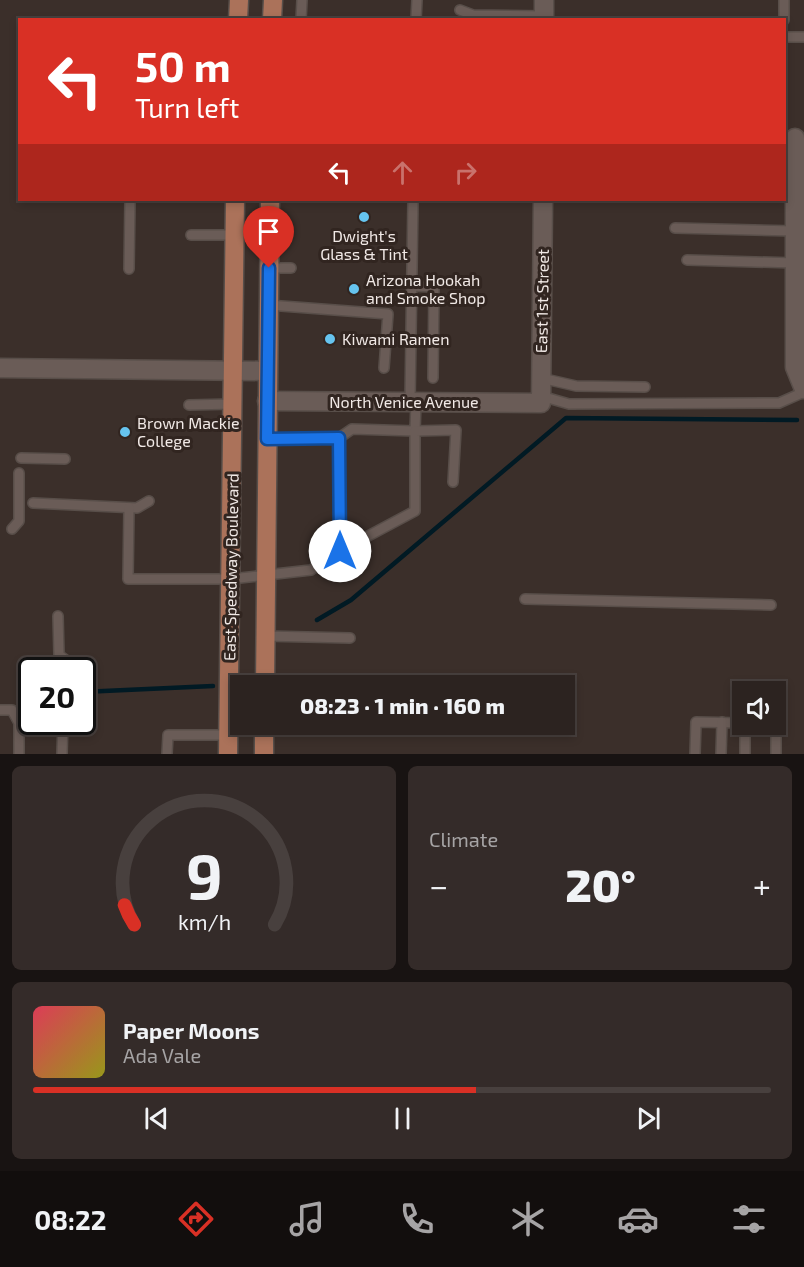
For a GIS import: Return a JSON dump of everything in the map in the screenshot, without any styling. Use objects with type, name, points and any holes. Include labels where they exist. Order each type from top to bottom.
[{"type":"main road","points":[[238,18],[239,0]]},
{"type":"main road","points":[[272,18],[273,0]]},
{"type":"main road","name":"East Speedway Boulevard","points":[[228,754],[235,201]]},
{"type":"main road","name":"East Speedway Boulevard","points":[[265,675],[270,201]]},
{"type":"main road","points":[[264,735],[264,754]]},
{"type":"street","points":[[795,137],[795,263],[799,367],[804,390]]},
{"type":"street","name":"East 1st Street","points":[[541,392],[543,201]]},
{"type":"street","points":[[0,368],[267,371]]},
{"type":"street","name":"North Venice Avenue","points":[[267,401],[413,402],[541,392]]},
{"type":"lane","points":[[301,18],[302,0]]},
{"type":"lane","points":[[416,18],[417,0]]},
{"type":"lane","points":[[783,18],[784,0]]},
{"type":"lane","points":[[460,10],[473,15],[544,12]]},
{"type":"lane","points":[[786,37],[804,37]]},
{"type":"lane","points":[[129,269],[130,201]]},
{"type":"lane","points":[[129,508],[128,579],[231,579],[311,570],[340,551],[415,511],[413,201]]},
{"type":"lane","points":[[675,228],[795,231]]},
{"type":"lane","points":[[191,235],[235,235]]},
{"type":"lane","points":[[687,260],[795,263]]},
{"type":"lane","points":[[269,268],[291,268]]},
{"type":"lane","points":[[412,286],[434,287],[433,378]]},
{"type":"lane","points":[[268,305],[388,314],[384,368]]},
{"type":"lane","points":[[541,392],[576,386],[645,387]]},
{"type":"lane","points":[[541,392],[569,404],[779,403],[804,390]]},
{"type":"lane","points":[[189,405],[233,404]]},
{"type":"lane","points":[[267,439],[339,438],[352,429],[456,430],[453,482]]},
{"type":"lane","points":[[339,438],[340,551]]},
{"type":"lane","points":[[21,459],[65,459]]},
{"type":"lane","points":[[12,529],[19,521],[19,473]]},
{"type":"lane","points":[[33,503],[137,508],[149,501]]},
{"type":"lane","points":[[525,599],[771,605]]},
{"type":"lane","points":[[58,616],[59,655],[62,657]]},
{"type":"lane","points":[[265,636],[350,638]]},
{"type":"lane","points":[[0,710],[12,710],[19,723],[19,754]]},
{"type":"lane","points":[[695,754],[696,722],[732,723]]},
{"type":"lane","points":[[721,754],[722,722]]},
{"type":"lane","points":[[62,754],[63,735]]},
{"type":"lane","points":[[167,754],[168,735],[228,735]]},
{"type":"lane","points":[[744,735],[745,754]]},
{"type":"lane","points":[[776,735],[776,754]]},
{"type":"waterway","points":[[317,620],[351,600],[566,418],[797,420]]},
{"type":"waterway","points":[[96,691],[213,686]]},
{"type":"place","name":"Dwight's Glass & Tint","points":[[364,217]]},
{"type":"place","name":"Arizona Hookah and Smoke Shop","points":[[354,289]]},
{"type":"place","name":"Kiwami Ramen","points":[[330,339]]},
{"type":"place","name":"Brown Mackie College","points":[[125,432]]},
{"type":"route","points":[[269,268],[267,439],[339,438],[340,551]]}]
